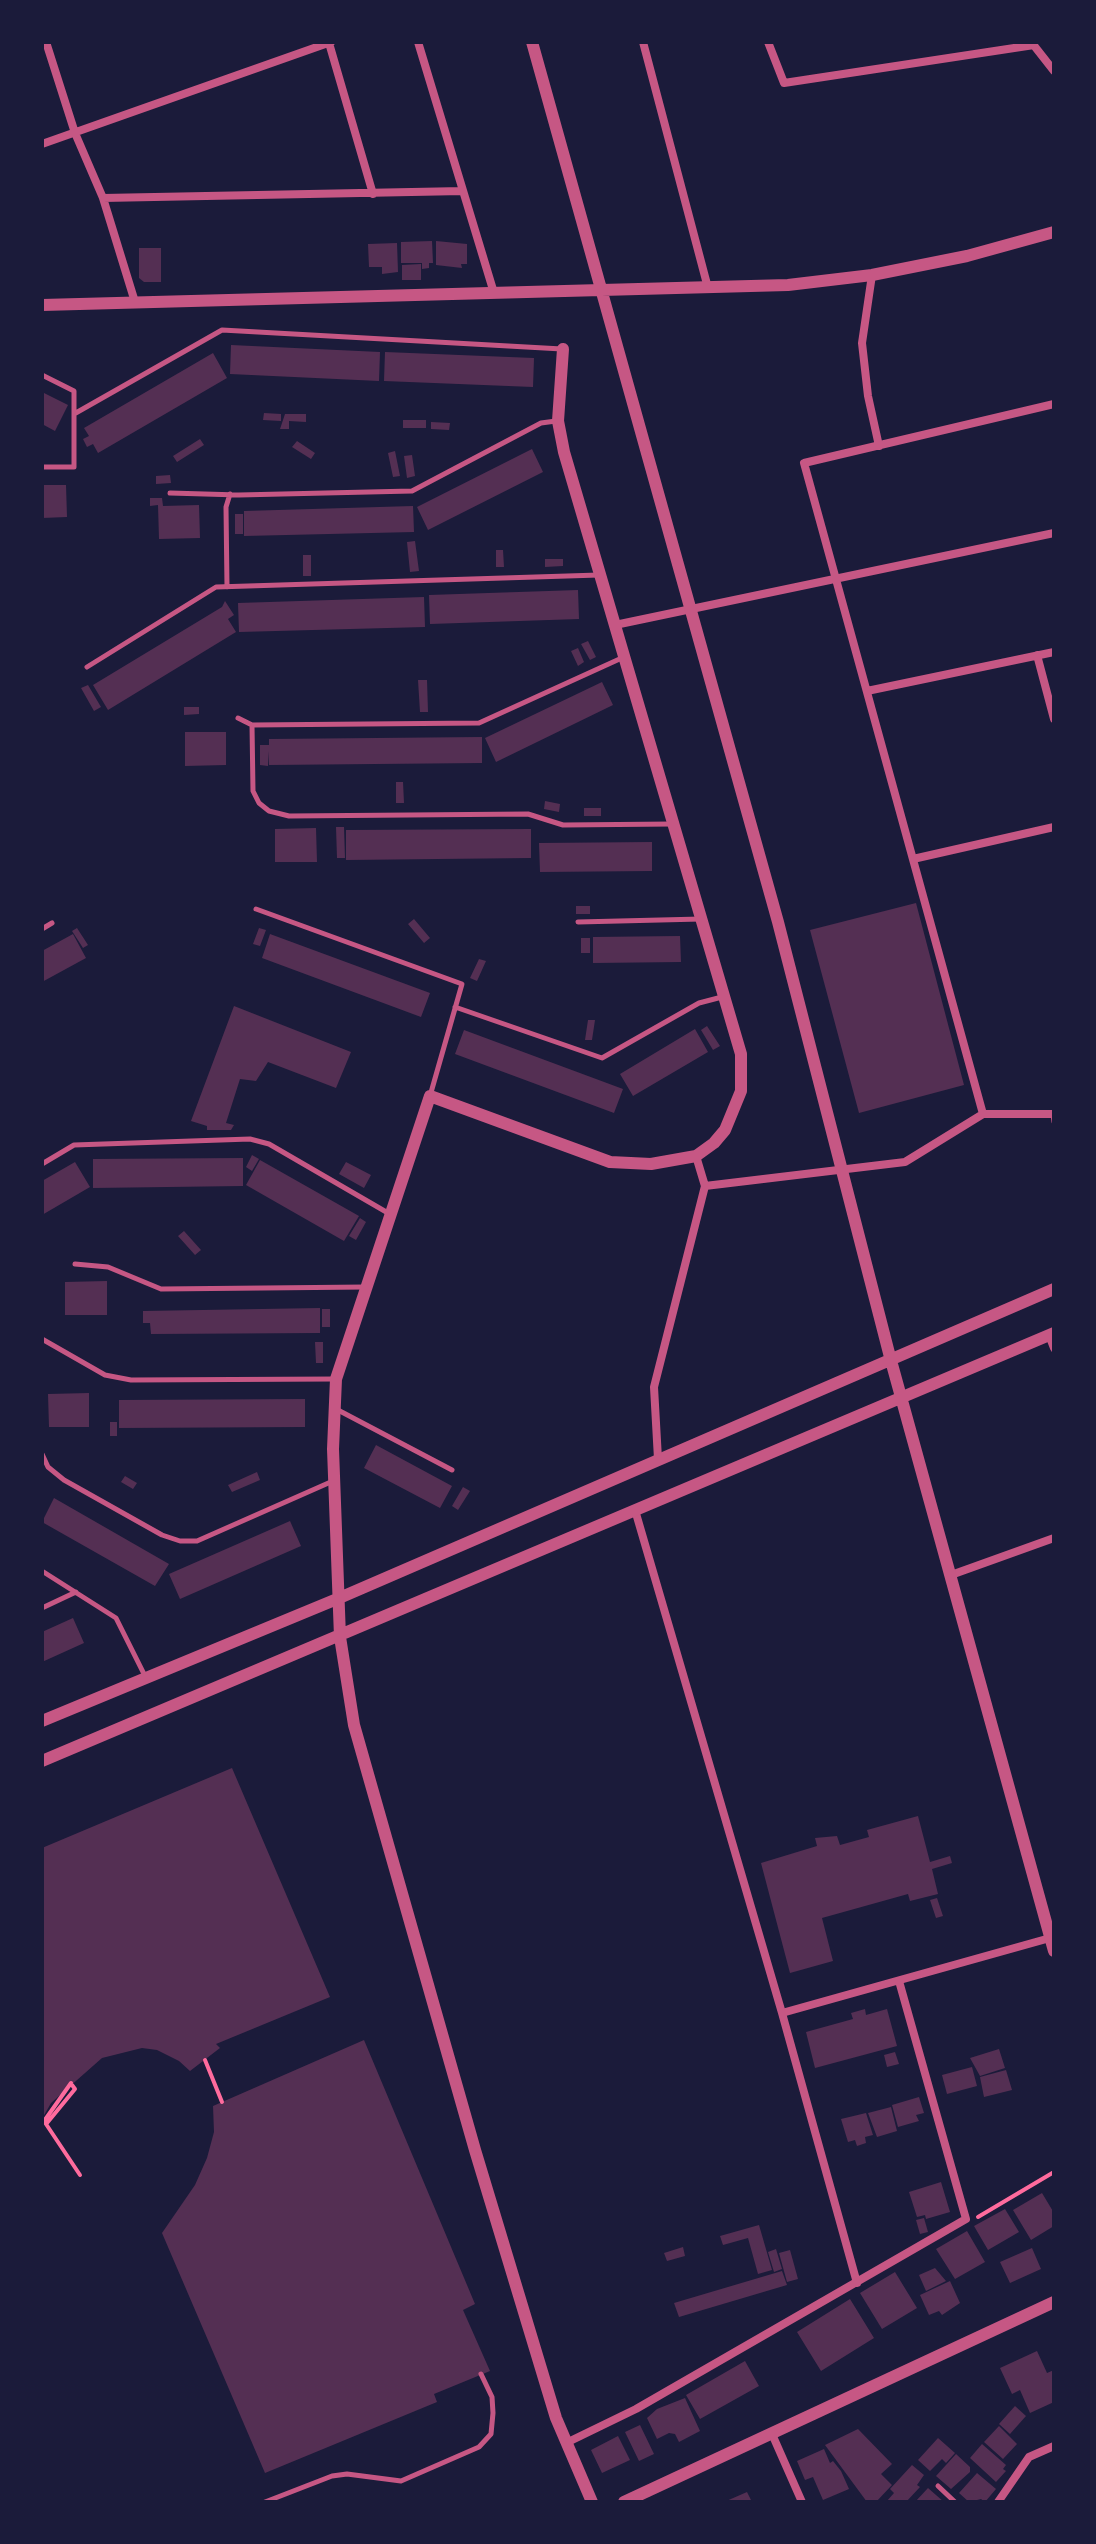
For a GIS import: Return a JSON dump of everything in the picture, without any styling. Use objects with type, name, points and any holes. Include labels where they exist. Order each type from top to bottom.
[{"type":"street","points":[[46,42],[75,133],[103,198],[135,302]]},
{"type":"street","points":[[42,144],[330,42],[373,194]]},
{"type":"street","points":[[418,42],[494,293]]},
{"type":"street","points":[[532,42],[692,609],[890,1357],[1054,1951]]},
{"type":"street","points":[[643,42],[708,288]]},
{"type":"street","points":[[768,42],[784,83],[1033,44],[1054,71]]},
{"type":"street","points":[[103,198],[463,191]]},
{"type":"street","points":[[42,305],[788,285],[872,275],[967,256],[1054,232]]},
{"type":"street","points":[[872,275],[862,343],[868,396],[879,446]]},
{"type":"street","points":[[563,349],[558,421],[564,452],[725,996],[741,1054],[741,1091],[725,1130],[696,1156],[651,1164],[610,1162],[430,1096],[336,1379],[334,1480],[340,1637],[354,1725],[479,2165],[566,2443],[592,2502]]},
{"type":"street","points":[[983,1114],[804,463],[1054,404]]},
{"type":"street","points":[[615,625],[1054,533]]},
{"type":"street","points":[[867,691],[1054,652]]},
{"type":"street","points":[[1037,655],[1054,719]]},
{"type":"street","points":[[913,859],[1054,827]]},
{"type":"street","points":[[705,1186],[905,1162],[983,1114],[1054,1114]]},
{"type":"street","points":[[658,1459],[654,1387],[705,1186],[696,1156]]},
{"type":"street","points":[[42,1721],[337,1599],[890,1357],[1054,1289]]},
{"type":"street","points":[[42,1761],[1051,1334],[1054,1348]]},
{"type":"street","points":[[635,1510],[782,2013],[857,2283]]},
{"type":"street","points":[[951,1575],[1054,1538]]},
{"type":"street","points":[[782,2013],[1050,1938]]},
{"type":"street","points":[[566,2443],[636,2409],[966,2219],[899,1981]]},
{"type":"street","points":[[624,2502],[1054,2302]]},
{"type":"street","points":[[772,2434],[802,2502]]},
{"type":"street","points":[[998,2502],[1029,2457],[1054,2446]]},
{"type":"lane","points":[[74,414],[190,345],[232,329],[563,349]]},
{"type":"lane","points":[[42,375],[74,391],[74,467],[42,467]]},
{"type":"lane","points":[[170,493],[412,491],[541,423],[558,421]]},
{"type":"lane","points":[[227,587],[226,507],[230,494]]},
{"type":"lane","points":[[87,667],[216,587],[600,575]]},
{"type":"lane","points":[[238,718],[252,725],[479,723],[624,657]]},
{"type":"lane","points":[[252,725],[253,791],[259,803],[279,813],[528,814],[563,825],[674,824]]},
{"type":"lane","points":[[256,909],[462,984],[430,1096]]},
{"type":"lane","points":[[578,922],[701,919]]},
{"type":"lane","points":[[42,929],[52,923]]},
{"type":"lane","points":[[455,1007],[602,1058],[699,1003],[725,996]]},
{"type":"lane","points":[[1054,1114],[1054,1122]]},
{"type":"lane","points":[[42,1164],[74,1145],[250,1139],[269,1144],[389,1214]]},
{"type":"lane","points":[[75,1264],[108,1267],[161,1289],[365,1287]]},
{"type":"lane","points":[[43,1341],[105,1375],[131,1380],[336,1379]]},
{"type":"lane","points":[[335,1408],[452,1470]]},
{"type":"lane","points":[[42,1454],[48,1467],[64,1480],[162,1535],[180,1541],[197,1541],[334,1480]]},
{"type":"lane","points":[[42,1571],[116,1618],[146,1678]]},
{"type":"lane","points":[[42,1608],[76,1592]]},
{"type":"lane","points":[[265,2502],[332,2476],[347,2474],[401,2481],[479,2447],[491,2434],[492,2397],[481,2374]]},
{"type":"lane","points":[[938,2486],[955,2502]]},
{"type":"path","points":[[205,2060],[222,2102]]},
{"type":"path","points":[[71,2084],[44,2123],[80,2175]]},
{"type":"path","points":[[966,2219],[970,2222],[1054,2172]]},
{"type":"building","points":[[432,241],[433,263],[429,263],[429,268],[422,269],[422,263],[401,263],[401,242]]},
{"type":"building","points":[[436,241],[467,244],[467,264],[461,264],[462,268],[436,265]]},
{"type":"building","points":[[397,243],[398,272],[382,274],[382,267],[369,267],[368,244]]},
{"type":"building","points":[[139,248],[161,248],[161,282],[144,282],[139,278]]},
{"type":"building","points":[[421,264],[421,280],[402,280],[402,265]]},
{"type":"building","points":[[231,345],[380,352],[379,381],[230,374]]},
{"type":"building","points":[[385,352],[534,358],[533,387],[384,381]]},
{"type":"building","points":[[213,353],[227,378],[98,453],[93,444],[87,447],[83,439],[89,436],[84,428]]},
{"type":"building","points":[[42,392],[68,405],[55,431],[42,424]]},
{"type":"building","points":[[264,413],[281,414],[281,421],[263,420]]},
{"type":"building","points":[[285,414],[306,414],[306,422],[289,421],[289,429],[280,429]]},
{"type":"building","points":[[403,420],[426,420],[426,428],[403,428]]},
{"type":"building","points":[[431,422],[450,423],[449,430],[431,429]]},
{"type":"building","points":[[200,439],[204,445],[177,462],[173,456]]},
{"type":"building","points":[[297,441],[315,453],[311,459],[292,447]]},
{"type":"building","points":[[532,449],[543,472],[428,530],[417,507]]},
{"type":"building","points":[[395,451],[400,476],[393,477],[388,453]]},
{"type":"building","points":[[412,455],[415,476],[407,478],[404,456]]},
{"type":"building","points":[[170,475],[171,483],[156,484],[156,476]]},
{"type":"building","points":[[42,485],[66,485],[67,517],[42,518]]},
{"type":"building","points":[[150,498],[162,498],[163,506],[199,505],[200,538],[159,539],[158,505],[150,506]]},
{"type":"building","points":[[413,506],[414,532],[244,536],[244,511]]},
{"type":"building","points":[[235,514],[243,514],[243,534],[235,534]]},
{"type":"building","points":[[415,541],[419,571],[410,572],[407,542]]},
{"type":"building","points":[[496,550],[503,550],[504,567],[496,567]]},
{"type":"building","points":[[303,555],[311,555],[311,576],[303,576]]},
{"type":"building","points":[[545,559],[563,559],[563,566],[545,567]]},
{"type":"building","points":[[578,590],[579,619],[430,624],[429,595]]},
{"type":"building","points":[[424,597],[425,627],[239,632],[238,603]]},
{"type":"building","points":[[225,601],[234,615],[228,619],[236,632],[108,710],[93,685],[222,607]]},
{"type":"building","points":[[588,641],[596,657],[590,660],[581,644]]},
{"type":"building","points":[[578,648],[584,662],[578,666],[571,651]]},
{"type":"building","points":[[418,680],[427,680],[428,712],[420,712]]},
{"type":"building","points":[[602,682],[613,705],[496,762],[485,738]]},
{"type":"building","points":[[88,685],[101,707],[94,711],[81,688]]},
{"type":"building","points":[[184,707],[199,707],[199,714],[184,715]]},
{"type":"building","points":[[185,732],[226,732],[226,765],[185,766]]},
{"type":"building","points":[[482,737],[482,763],[269,765],[268,751],[268,766],[260,765],[260,745],[269,745],[269,739]]},
{"type":"building","points":[[396,782],[403,782],[404,803],[396,803]]},
{"type":"building","points":[[545,801],[560,804],[559,812],[544,809]]},
{"type":"building","points":[[584,808],[601,808],[601,816],[584,816]]},
{"type":"building","points":[[336,827],[344,827],[345,858],[337,858]]},
{"type":"building","points":[[316,828],[317,862],[275,862],[275,829]]},
{"type":"building","points":[[531,829],[531,858],[346,860],[346,830]]},
{"type":"building","points":[[652,842],[652,871],[540,872],[539,843]]},
{"type":"building","points":[[916,903],[964,1085],[859,1113],[810,930]]},
{"type":"building","points":[[576,906],[590,906],[590,914],[576,914]]},
{"type":"building","points":[[414,919],[430,938],[424,943],[408,924]]},
{"type":"building","points":[[77,928],[88,945],[83,948],[72,931]]},
{"type":"building","points":[[259,928],[266,930],[260,946],[253,944]]},
{"type":"building","points":[[73,934],[86,958],[42,982],[42,951]]},
{"type":"building","points":[[270,934],[430,993],[421,1017],[262,958]]},
{"type":"building","points":[[680,936],[681,962],[593,963],[593,937]]},
{"type":"building","points":[[581,938],[590,938],[590,953],[581,953]]},
{"type":"building","points":[[479,959],[486,961],[477,981],[470,978]]},
{"type":"building","points":[[234,1006],[351,1052],[336,1088],[268,1062],[256,1081],[240,1079],[226,1123],[234,1125],[231,1130],[207,1130],[207,1126],[191,1121]]},
{"type":"building","points":[[588,1020],[595,1020],[592,1040],[585,1040]]},
{"type":"building","points":[[707,1026],[720,1046],[713,1050],[701,1030]]},
{"type":"building","points":[[695,1029],[708,1052],[633,1096],[620,1074]]},
{"type":"building","points":[[464,1030],[623,1089],[614,1113],[455,1054]]},
{"type":"building","points":[[252,1155],[259,1159],[252,1171],[246,1167]]},
{"type":"building","points":[[243,1158],[243,1186],[93,1188],[93,1159]]},
{"type":"building","points":[[260,1160],[359,1216],[344,1241],[246,1185]]},
{"type":"building","points":[[75,1162],[90,1187],[42,1215],[42,1181]]},
{"type":"building","points":[[346,1162],[371,1175],[364,1188],[339,1174]]},
{"type":"building","points":[[360,1218],[366,1222],[356,1240],[349,1236]]},
{"type":"building","points":[[184,1231],[201,1250],[195,1255],[178,1236]]},
{"type":"building","points":[[107,1281],[107,1315],[65,1315],[65,1282]]},
{"type":"building","points":[[320,1308],[320,1333],[151,1334],[150,1323],[143,1323],[143,1311]]},
{"type":"building","points":[[322,1309],[330,1309],[330,1327],[322,1327]]},
{"type":"building","points":[[315,1342],[323,1342],[323,1363],[316,1363]]},
{"type":"building","points":[[89,1393],[89,1427],[49,1427],[48,1394]]},
{"type":"building","points":[[305,1399],[305,1427],[119,1428],[119,1400]]},
{"type":"building","points":[[110,1422],[117,1422],[117,1436],[110,1436]]},
{"type":"building","points":[[376,1445],[452,1486],[440,1508],[364,1468]]},
{"type":"building","points":[[257,1472],[260,1480],[232,1492],[228,1485]]},
{"type":"building","points":[[125,1476],[137,1483],[133,1489],[121,1482]]},
{"type":"building","points":[[463,1487],[470,1491],[458,1510],[452,1506]]},
{"type":"building","points":[[54,1498],[169,1564],[155,1586],[42,1522]]},
{"type":"building","points":[[290,1521],[301,1546],[180,1599],[169,1574]]},
{"type":"building","points":[[73,1618],[84,1643],[42,1662],[42,1632]]},
{"type":"building","points":[[232,1768],[330,1997],[216,2044],[220,2048],[190,2071],[179,2061],[157,2050],[142,2048],[102,2058],[51,2103],[42,2119],[42,1848]]},
{"type":"building","points":[[918,1816],[930,1862],[950,1856],[952,1863],[932,1869],[938,1894],[910,1901],[908,1894],[822,1918],[833,1961],[790,1973],[761,1863],[817,1846],[815,1838],[837,1836],[840,1845],[869,1837],[867,1830]]},
{"type":"building","points":[[937,1898],[943,1916],[936,1918],[930,1900]]},
{"type":"building","points":[[865,2009],[866,2015],[887,2009],[897,2046],[815,2068],[806,2032],[853,2019],[851,2013]]},
{"type":"building","points":[[364,2040],[475,2304],[463,2310],[490,2371],[434,2394],[437,2402],[265,2473],[162,2233],[195,2185],[207,2158],[214,2132],[213,2106]]},
{"type":"building","points":[[999,2049],[1005,2068],[980,2076],[970,2058]]},
{"type":"building","points":[[895,2052],[899,2064],[887,2067],[884,2055]]},
{"type":"building","points":[[972,2067],[977,2086],[947,2094],[942,2075]]},
{"type":"building","points":[[1006,2070],[1012,2090],[984,2097],[980,2077]]},
{"type":"building","points":[[919,2097],[924,2113],[916,2115],[919,2121],[898,2127],[892,2105]]},
{"type":"building","points":[[891,2107],[897,2131],[877,2137],[868,2113]]},
{"type":"building","points":[[866,2113],[873,2135],[865,2137],[866,2143],[857,2146],[855,2140],[848,2142],[841,2119]]},
{"type":"building","points":[[941,2182],[950,2212],[926,2219],[925,2215],[917,2217],[909,2192]]},
{"type":"building","points":[[1042,2193],[1054,2213],[1054,2226],[1031,2240],[1013,2210]]},
{"type":"building","points":[[1005,2209],[1019,2232],[988,2250],[974,2226]]},
{"type":"building","points":[[924,2218],[928,2232],[920,2234],[916,2220]]},
{"type":"building","points":[[759,2225],[772,2270],[758,2274],[748,2238],[723,2245],[720,2236]]},
{"type":"building","points":[[967,2231],[985,2262],[955,2279],[936,2249]]},
{"type":"building","points":[[683,2247],[685,2256],[667,2261],[664,2253]]},
{"type":"building","points":[[1032,2248],[1041,2269],[1010,2283],[1000,2262]]},
{"type":"building","points":[[776,2249],[782,2269],[774,2272],[768,2252]]},
{"type":"building","points":[[790,2250],[798,2279],[787,2282],[779,2253]]},
{"type":"building","points":[[935,2268],[946,2281],[926,2291],[919,2275]]},
{"type":"building","points":[[782,2271],[787,2285],[679,2317],[674,2303]]},
{"type":"building","points":[[895,2272],[917,2308],[882,2329],[860,2293]]},
{"type":"building","points":[[950,2281],[960,2303],[942,2315],[939,2311],[929,2315],[920,2295]]},
{"type":"building","points":[[850,2299],[874,2338],[821,2371],[797,2332]]},
{"type":"building","points":[[1037,2351],[1047,2373],[1054,2370],[1054,2402],[1030,2413],[1020,2390],[1012,2394],[1000,2368]]},
{"type":"building","points":[[745,2361],[759,2386],[700,2419],[686,2395]]},
{"type":"building","points":[[685,2398],[700,2431],[679,2442],[675,2434],[669,2433],[657,2439],[647,2418],[657,2409]]},
{"type":"building","points":[[1015,2406],[1026,2416],[1010,2434],[999,2424]]},
{"type":"building","points":[[640,2425],[654,2454],[639,2461],[625,2432]]},
{"type":"building","points":[[999,2426],[1017,2444],[1003,2459],[984,2442]]},
{"type":"building","points":[[858,2429],[892,2464],[881,2474],[892,2485],[876,2502],[867,2502],[825,2445]]},
{"type":"building","points":[[618,2436],[630,2460],[602,2473],[591,2450]]},
{"type":"building","points":[[938,2438],[955,2453],[946,2463],[942,2459],[930,2471],[918,2460]]},
{"type":"building","points":[[982,2444],[1006,2465],[1003,2469],[1006,2471],[996,2482],[970,2458]]},
{"type":"building","points":[[824,2449],[830,2463],[833,2461],[841,2471],[849,2489],[823,2500],[813,2477],[805,2480],[797,2461]]},
{"type":"building","points":[[956,2454],[970,2467],[970,2472],[951,2489],[936,2476]]},
{"type":"building","points":[[912,2465],[924,2475],[917,2485],[920,2487],[906,2502],[886,2502],[894,2493],[890,2489]]},
{"type":"building","points":[[977,2473],[996,2489],[985,2502],[981,2499],[969,2502],[959,2493]]},
{"type":"building","points":[[928,2488],[944,2502],[915,2502]]},
{"type":"building","points":[[747,2492],[752,2502],[724,2502]]}]
